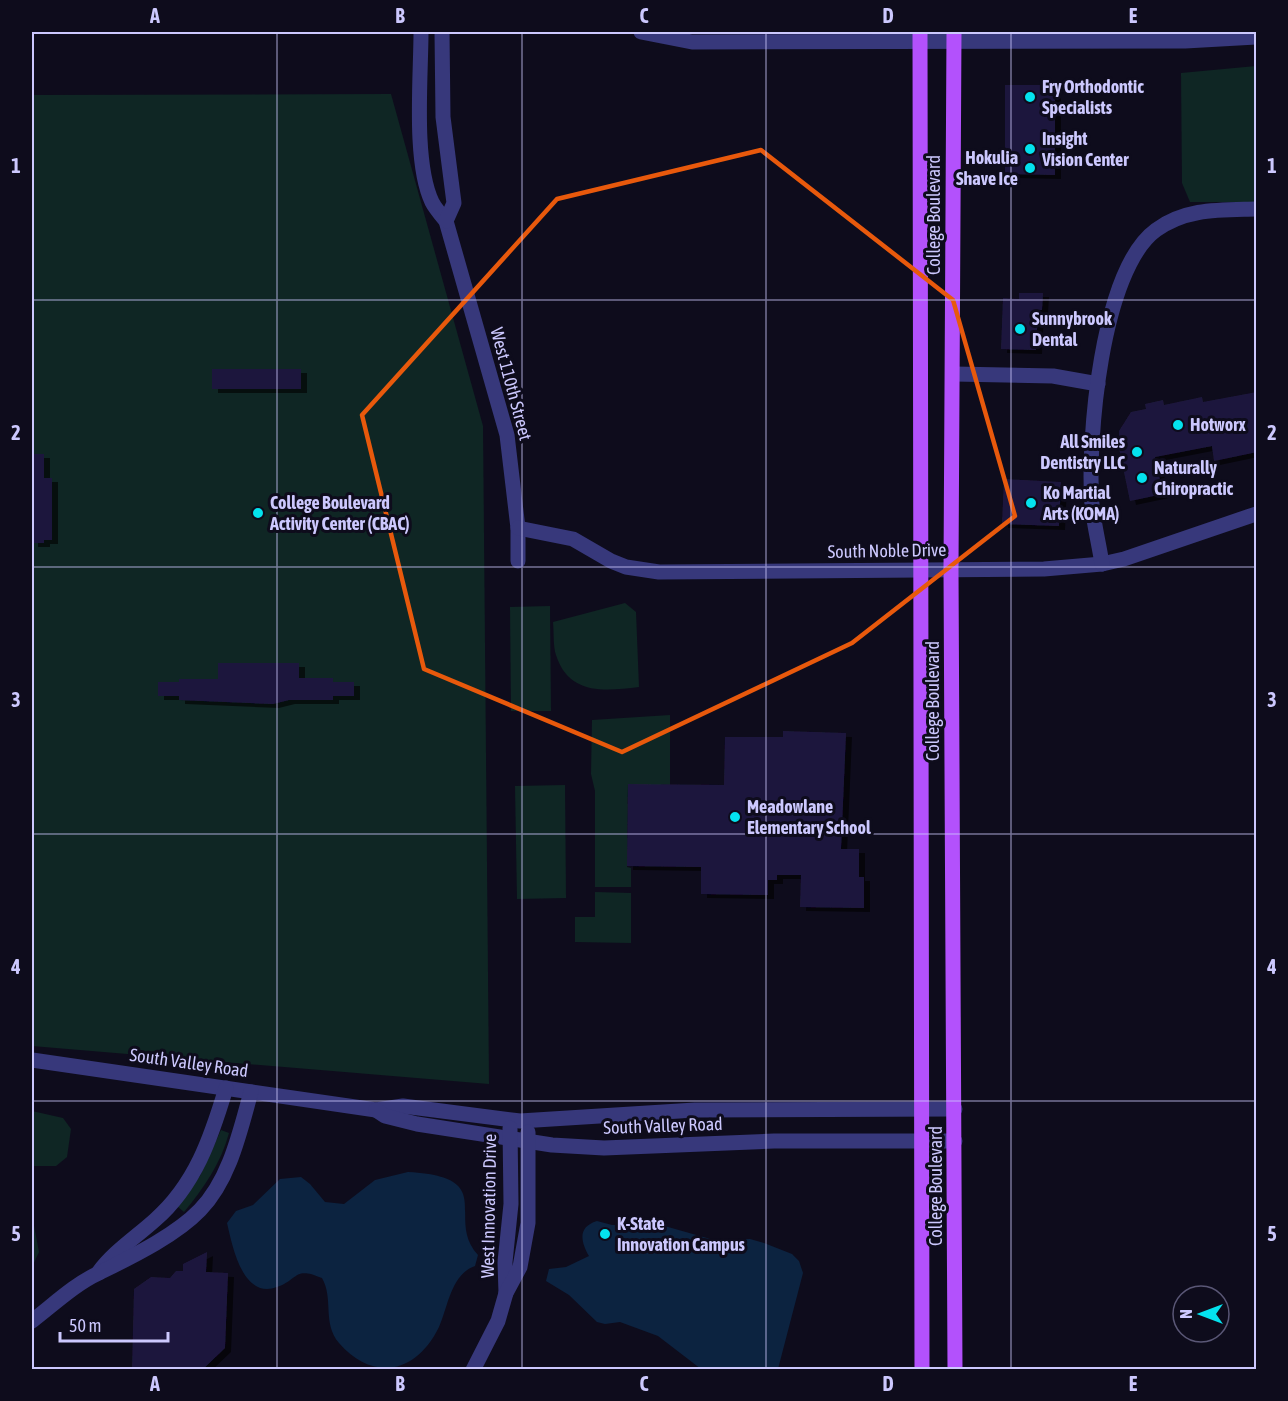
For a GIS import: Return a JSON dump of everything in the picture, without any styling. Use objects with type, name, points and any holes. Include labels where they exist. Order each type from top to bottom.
[{"type":"main road","name":"College Boulevard","points":[[920,36],[922,1370]]},
{"type":"main road","name":"College Boulevard","points":[[954,36],[954,374],[951,569],[955,1370]]},
{"type":"street","name":"West 110th Street","points":[[421,32],[421,132],[424,171],[432,202],[446,221],[507,435],[518,528],[518,561]]},
{"type":"street","name":"West 110th Street","points":[[442,32],[443,117],[454,203],[446,221]]},
{"type":"street","points":[[640,32],[692,42],[920,36],[1185,41],[1257,37]]},
{"type":"street","points":[[1102,564],[1092,503],[1093,435],[1098,384],[1109,325],[1124,274],[1143,241],[1155,231],[1184,215],[1219,210],[1257,209]]},
{"type":"street","points":[[954,374],[1053,376],[1098,384]]},
{"type":"street","name":"South Noble Drive","points":[[518,528],[573,539],[611,561],[643,570],[1044,569],[1102,564],[1257,514]]},
{"type":"street","name":"South Valley Road","points":[[32,1060],[376,1110],[403,1106],[510,1121],[694,1110],[955,1109]]},
{"type":"street","points":[[98,1273],[109,1258],[156,1219],[188,1182],[207,1146],[226,1088]]},
{"type":"street","points":[[32,1321],[98,1273],[131,1258],[200,1210],[219,1182],[233,1151],[251,1092]]},
{"type":"street","name":"South Valley Road","points":[[376,1110],[385,1116],[417,1124],[527,1141],[604,1148],[774,1141],[955,1141]]},
{"type":"street","name":"West Innovation Drive","points":[[473,1370],[498,1321],[506,1293],[520,1267],[528,1223],[528,1120]]},
{"type":"street","name":"West Innovation Drive","points":[[506,1293],[505,1262],[511,1204],[510,1121]]},
{"type":"highlighted area","points":[[761,150],[953,300],[1015,516],[852,643],[622,752],[424,669],[362,415],[557,199]]},
{"type":"green space","points":[[1256,66],[1256,202],[1190,202],[1182,183],[1181,73]]},
{"type":"green space","name":"College Boulevard Activity Center (CBAC)","points":[[391,94],[483,426],[489,1084],[32,1046],[32,95]]},
{"type":"green space","points":[[625,603],[636,612],[639,687],[602,689],[579,684],[562,668],[556,655],[553,622]]},
{"type":"green space","points":[[550,606],[551,711],[511,711],[510,607]]},
{"type":"green space","points":[[670,715],[670,785],[628,785],[627,867],[631,868],[631,887],[595,887],[595,791],[591,774],[592,720]]},
{"type":"green space","points":[[565,785],[566,898],[517,899],[515,786]]},
{"type":"green space","points":[[595,892],[631,893],[631,943],[575,942],[575,917],[595,917]]},
{"type":"green space","points":[[32,1111],[63,1118],[71,1129],[67,1157],[56,1166],[32,1166]]},
{"type":"green space","points":[[221,1130],[229,1133],[217,1165],[184,1212],[177,1206],[200,1176]]},
{"type":"green space","points":[[32,1215],[39,1252],[32,1267]]},
{"type":"water","points":[[408,1172],[436,1175],[453,1182],[462,1191],[469,1241],[478,1255],[475,1266],[467,1270],[455,1284],[439,1327],[429,1343],[418,1355],[406,1363],[393,1367],[380,1367],[366,1364],[339,1343],[331,1327],[327,1294],[322,1278],[301,1273],[284,1284],[265,1289],[255,1285],[247,1278],[236,1256],[227,1223],[236,1211],[253,1205],[280,1179],[301,1177],[325,1202],[344,1204],[375,1180]]},
{"type":"water","points":[[597,1221],[612,1225],[661,1225],[714,1240],[750,1239],[792,1254],[799,1261],[803,1273],[778,1369],[701,1369],[658,1336],[620,1322],[605,1324],[597,1322],[569,1295],[546,1281],[549,1269],[566,1267],[589,1256],[582,1236],[586,1227]]},
{"type":"building","points":[[1005,85],[1055,85],[1055,175],[1005,174]]},
{"type":"building","name":"Sunnybrook Dental","points":[[1019,293],[1043,293],[1042,310],[1038,310],[1036,350],[1001,349],[1003,298],[1019,299]]},
{"type":"building","points":[[212,369],[301,369],[301,389],[212,389]]},
{"type":"building","points":[[1257,392],[1257,452],[1214,461],[1212,446],[1155,457],[1163,494],[1130,501],[1119,448],[1119,431],[1131,412],[1146,409],[1145,404],[1163,400],[1164,405],[1202,397],[1203,402]]},
{"type":"building","points":[[32,454],[44,454],[44,478],[52,478],[52,540],[44,540],[44,543],[32,543]]},
{"type":"building","name":"Ko Martial Arts (KOMA)","points":[[1004,479],[1061,482],[1059,526],[1002,524]]},
{"type":"building","points":[[218,663],[299,663],[299,678],[333,678],[333,682],[354,682],[354,696],[333,696],[333,700],[289,700],[273,704],[179,700],[179,696],[158,696],[158,682],[179,682],[179,679],[218,679]]},
{"type":"building","name":"Meadowlane Elementary School","points":[[783,731],[846,733],[841,849],[859,849],[859,877],[864,877],[864,908],[800,907],[801,875],[777,875],[777,880],[768,880],[768,895],[701,894],[701,867],[627,866],[628,784],[724,785],[725,737],[783,737]]},
{"type":"building","points":[[207,1252],[206,1272],[228,1273],[225,1348],[202,1370],[132,1370],[134,1289],[151,1277],[170,1278],[176,1271],[183,1271],[183,1264]]},
{"type":"place","name":"Fry Orthodontic Specialists","points":[[1030,97]]},
{"type":"place","name":"Insight Vision Center","points":[[1030,149]]},
{"type":"place","name":"Hokulia Shave Ice","points":[[1030,168]]},
{"type":"place","name":"Sunnybrook Dental","points":[[1020,329]]},
{"type":"place","name":"Hotworx","points":[[1178,425]]},
{"type":"place","name":"All Smiles Dentistry LLC","points":[[1137,452]]},
{"type":"place","name":"Naturally Chiropractic","points":[[1142,478]]},
{"type":"place","name":"Ko Martial Arts (KOMA)","points":[[1031,503]]},
{"type":"place","name":"College Boulevard Activity Center (CBAC)","points":[[258,513]]},
{"type":"place","name":"Meadowlane Elementary School","points":[[735,817]]},
{"type":"place","name":"K-State Innovation Campus","points":[[605,1234]]}]
